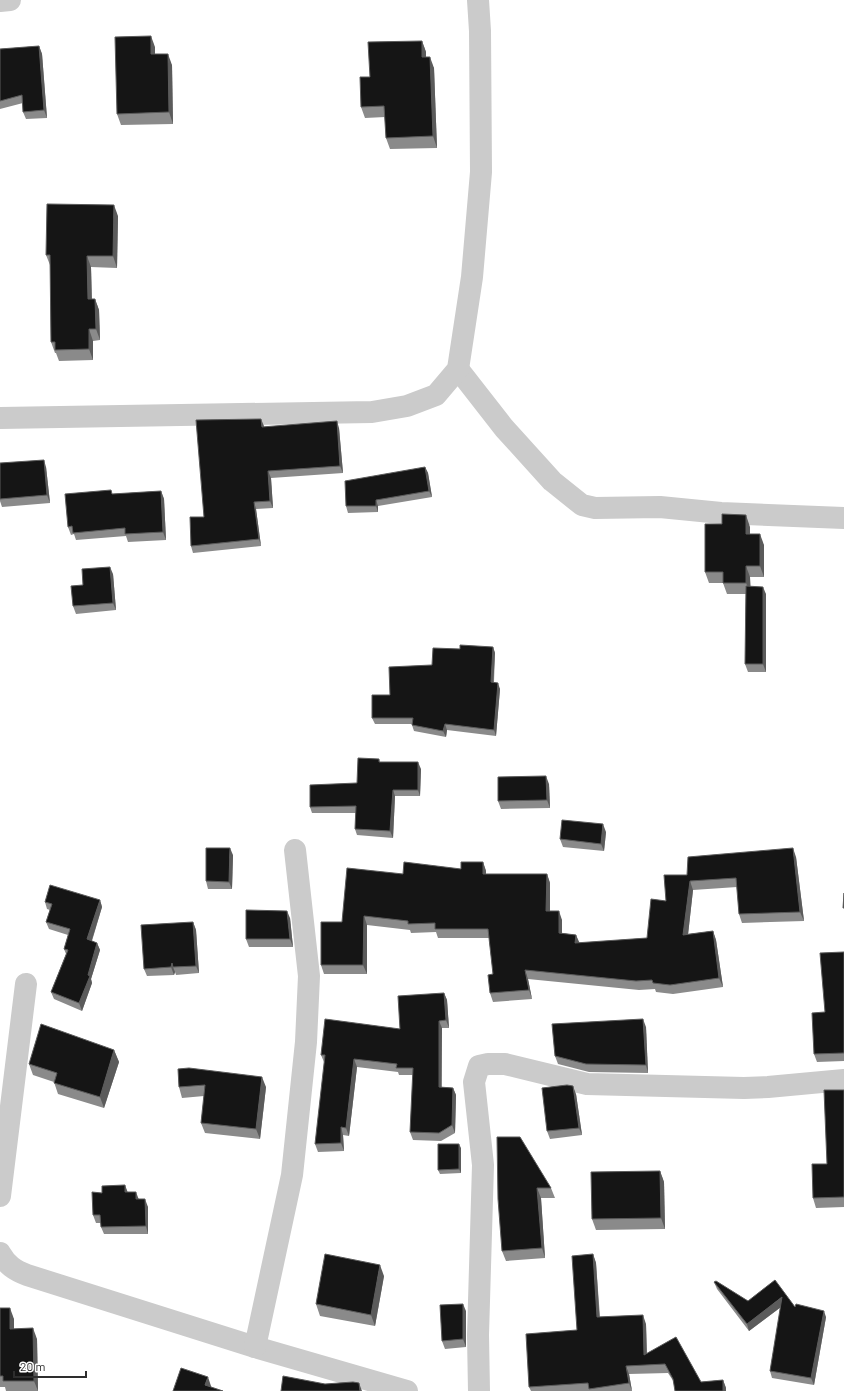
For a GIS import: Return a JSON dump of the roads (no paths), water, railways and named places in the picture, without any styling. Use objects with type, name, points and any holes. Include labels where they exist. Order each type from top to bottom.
[{"type":"street","points":[[0,1],[10,0]]},
{"type":"street","points":[[0,418],[372,412],[407,406],[436,395],[458,369],[472,277],[481,172],[480,31],[478,0]]},
{"type":"street","points":[[458,369],[504,428],[552,481],[582,504],[595,508],[660,507],[721,513],[844,518]]},
{"type":"street","points":[[255,1347],[292,1175],[306,1042],[309,976],[295,850]]},
{"type":"street","points":[[0,1196],[26,984]]},
{"type":"street","points":[[479,1391],[478,1335],[483,1164],[474,1082],[479,1066],[488,1064],[505,1064],[587,1084],[756,1088],[844,1080]]},
{"type":"street","points":[[0,1254],[6,1263],[17,1271],[255,1347],[407,1391]]}]
